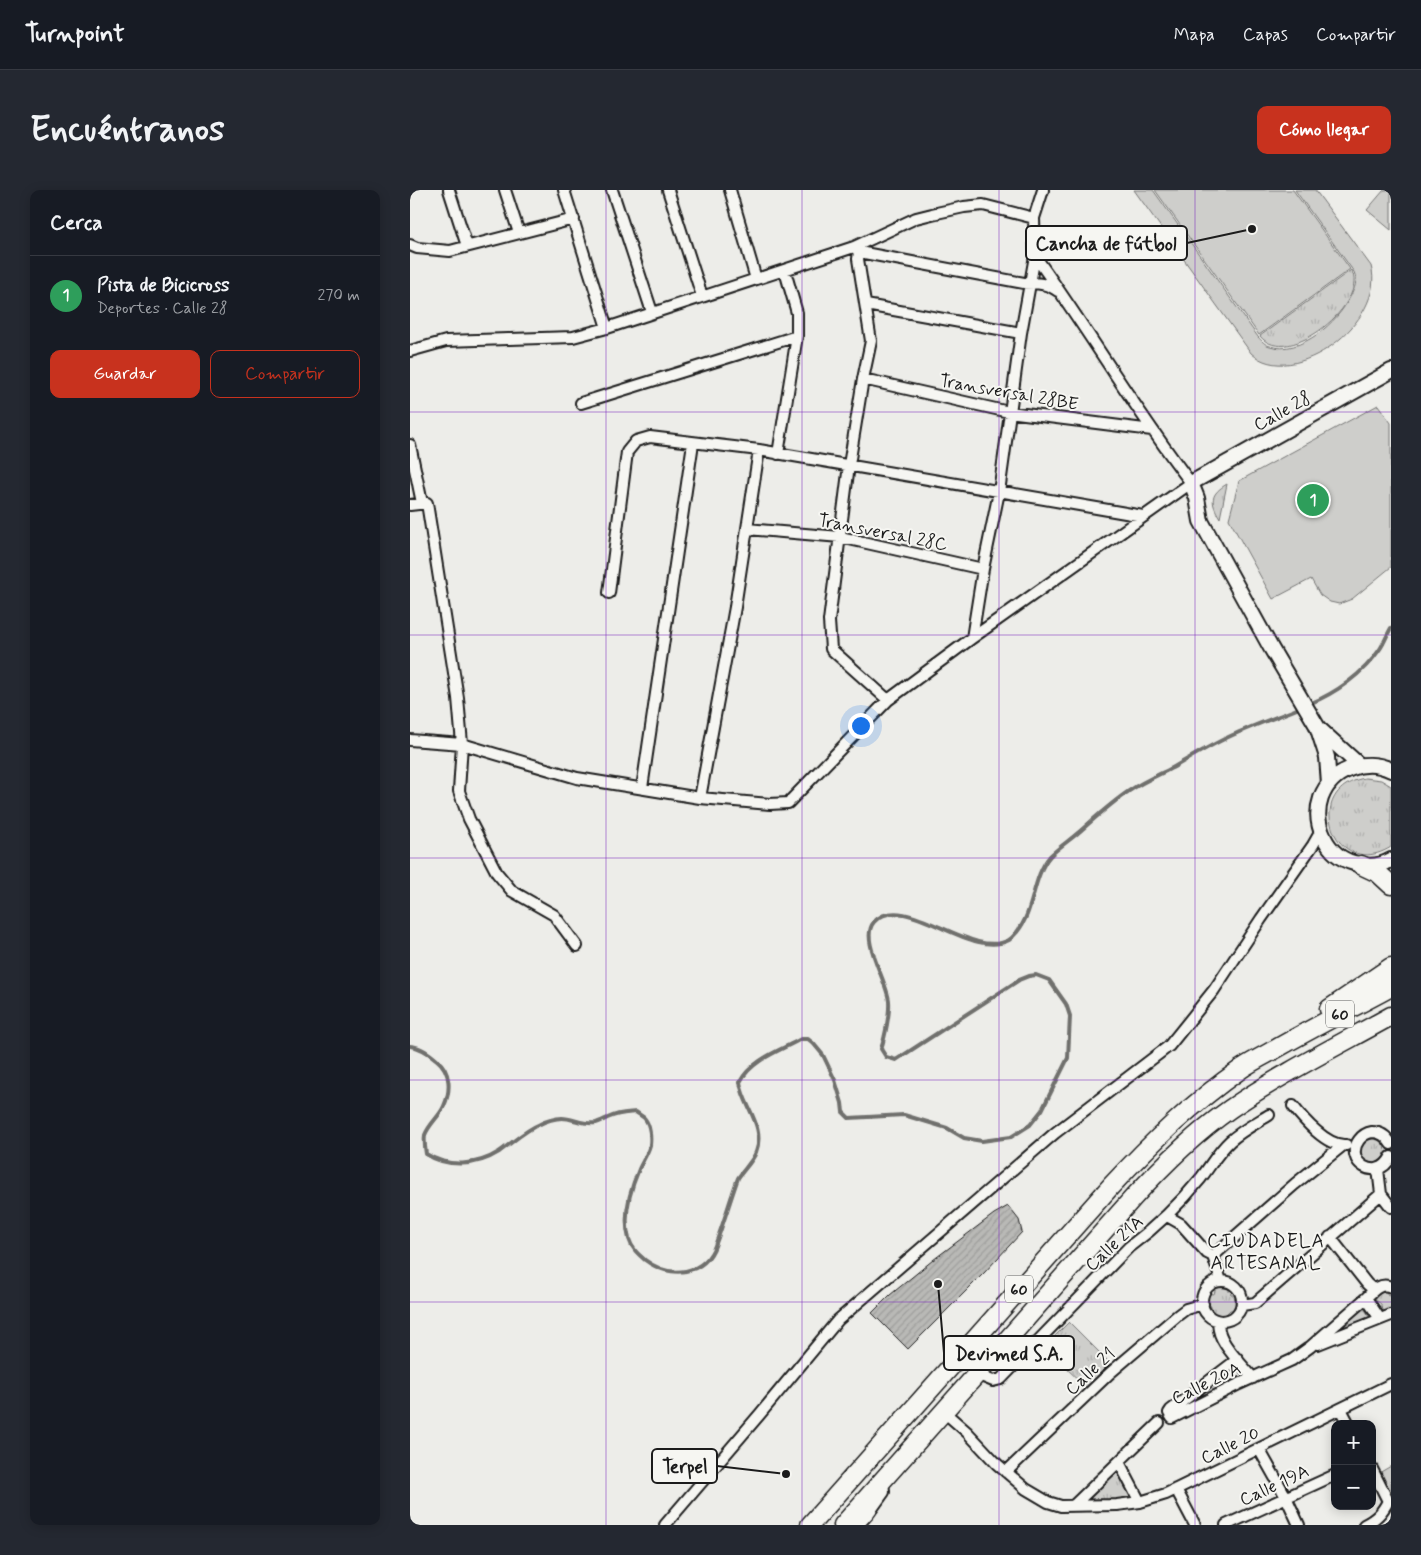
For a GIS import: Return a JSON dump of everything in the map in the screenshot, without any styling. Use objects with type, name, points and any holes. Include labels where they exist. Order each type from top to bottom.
[{"type":"highway","points":[[1361,865],[1378,873],[1391,884]]},
{"type":"highway","points":[[1289,1041],[1335,1004],[1391,967]]},
{"type":"highway","name":"60","points":[[810,1525],[1111,1186],[1171,1124],[1242,1068],[1391,987]]},
{"type":"highway","name":"60","points":[[843,1525],[1149,1181],[1191,1139],[1229,1110],[1269,1084],[1391,1016]]},
{"type":"main road","name":"Calle 28","points":[[1191,483],[1391,371]]},
{"type":"main road","points":[[1191,483],[1197,498],[1201,521],[1313,721],[1327,757],[1329,784]]},
{"type":"main road","points":[[1313,721],[1359,766]]},
{"type":"main road","points":[[1391,770],[1372,765],[1348,769],[1329,784],[1322,798],[1318,814],[1321,831],[1327,844],[1336,854],[1348,862],[1374,866],[1391,860]]},
{"type":"street","points":[[448,190],[467,246]]},
{"type":"street","points":[[505,190],[518,234]]},
{"type":"street","points":[[564,190],[606,328]]},
{"type":"street","points":[[612,190],[652,312]]},
{"type":"street","points":[[668,190],[702,296]]},
{"type":"street","points":[[730,190],[756,279]]},
{"type":"street","points":[[972,638],[983,569],[999,492],[1021,333],[1035,256],[1034,218],[1044,190]]},
{"type":"street","points":[[410,351],[446,341],[573,337],[756,279],[857,250],[916,218],[964,207],[983,205],[1034,218]]},
{"type":"street","points":[[410,245],[417,248],[450,251],[574,219]]},
{"type":"street","points":[[857,250],[1014,281],[1043,284],[1052,286],[1061,293]]},
{"type":"street","points":[[857,250],[872,341],[863,379],[849,465],[829,620],[831,649],[888,700]]},
{"type":"street","points":[[410,740],[462,744],[577,778],[700,798],[770,804],[788,803],[888,700],[1191,483],[1152,430],[1035,256]]},
{"type":"street","points":[[778,454],[797,336],[797,313],[785,271]]},
{"type":"street","points":[[866,305],[1021,333]]},
{"type":"street","points":[[581,404],[797,336]]},
{"type":"street","name":"Transversal 28BE","points":[[863,379],[1009,412],[1152,430]]},
{"type":"street","points":[[609,593],[627,452],[636,441],[650,437],[758,450],[1143,516]]},
{"type":"street","points":[[642,788],[693,442]]},
{"type":"street","points":[[410,445],[422,504]]},
{"type":"street","points":[[700,798],[733,616],[758,450]]},
{"type":"street","points":[[410,505],[427,503],[458,698],[462,744],[459,791],[469,819],[497,873],[512,891],[554,915],[577,946]]},
{"type":"street","name":"Transversal 28C","points":[[746,529],[840,537],[983,569]]},
{"type":"street","points":[[665,1525],[838,1320],[1055,1133],[1169,1046],[1214,990],[1321,831]]},
{"type":"street","points":[[1292,1106],[1307,1124],[1331,1142],[1342,1146],[1356,1144]]},
{"type":"street","name":"Calle 21A","points":[[976,1374],[993,1381],[1001,1379],[1129,1247],[1150,1232],[1167,1216],[1202,1177],[1214,1158],[1231,1140],[1269,1115]]},
{"type":"street","points":[[1391,1144],[1383,1135],[1371,1132],[1365,1134],[1356,1144],[1355,1155],[1361,1165],[1372,1170],[1378,1170],[1391,1157]]},
{"type":"street","points":[[1213,1256],[1295,1184],[1342,1146]]},
{"type":"street","points":[[1378,1170],[1381,1194],[1391,1207]]},
{"type":"street","points":[[1242,1305],[1255,1303],[1381,1194]]},
{"type":"street","points":[[1167,1216],[1181,1224],[1207,1253],[1213,1256],[1221,1281]]},
{"type":"street","points":[[1330,1237],[1366,1284],[1374,1290],[1381,1285],[1391,1288]]},
{"type":"street","points":[[1226,1281],[1236,1286],[1242,1294],[1242,1305],[1236,1316],[1219,1321],[1208,1315],[1203,1304],[1204,1293],[1207,1288],[1216,1282],[1226,1281]]},
{"type":"street","name":"Calle 20A","points":[[1238,1359],[1171,1410],[1170,1416],[1175,1418],[1239,1384],[1292,1360],[1310,1347],[1374,1290]]},
{"type":"street","points":[[1366,1298],[1380,1318]]},
{"type":"street","name":"Calle 21","points":[[1006,1472],[1110,1373],[1186,1309],[1203,1304]]},
{"type":"street","name":"Calle 20A","points":[[1310,1347],[1391,1315]]},
{"type":"street","points":[[1219,1321],[1217,1327],[1220,1338],[1253,1378]]},
{"type":"street","name":"Calle 20","points":[[943,1411],[967,1432],[1006,1472],[1026,1489],[1048,1502],[1061,1506],[1117,1505],[1140,1502],[1166,1494],[1391,1384]]},
{"type":"street","points":[[1341,1409],[1347,1420]]},
{"type":"street","name":"Calle 20A","points":[[1074,1506],[1159,1423]]},
{"type":"street","points":[[1260,1449],[1286,1497],[1298,1525]]},
{"type":"street","points":[[1119,1462],[1140,1502]]},
{"type":"street","name":"Calle 19A","points":[[1226,1525],[1331,1477]]},
{"type":"street","points":[[1364,1525],[1375,1520],[1384,1511],[1388,1501],[1376,1477]]},
{"type":"street","points":[[858,1525],[884,1492],[883,1480]]},
{"type":"street","points":[[1176,1489],[1195,1525]]},
{"type":"green space","points":[[1134,190],[1153,190],[1258,337],[1268,345],[1282,348],[1293,346],[1317,335],[1337,317],[1352,294],[1355,285],[1356,278],[1354,272],[1295,190],[1315,190],[1371,266],[1372,287],[1365,308],[1351,328],[1333,345],[1312,357],[1290,364],[1269,363],[1251,353]]},
{"type":"green space","points":[[1155,190],[1293,190],[1350,269],[1259,335]]},
{"type":"green space","points":[[1384,190],[1391,190],[1391,230],[1367,210]]},
{"type":"green space","points":[[1351,270],[1354,283],[1349,298],[1324,327],[1306,338],[1289,345],[1273,344],[1260,336]]},
{"type":"green space","points":[[1378,405],[1391,423],[1391,567],[1352,599],[1339,604],[1330,602],[1320,595],[1311,579],[1273,599],[1229,519],[1239,481]]},
{"type":"green space","points":[[1227,484],[1220,518],[1214,507],[1213,499],[1217,491]]},
{"type":"green space","points":[[1365,778],[1381,780],[1391,786],[1391,847],[1371,855],[1354,853],[1341,843],[1333,830],[1330,814],[1334,798],[1345,786]]},
{"type":"green space","points":[[1373,1139],[1378,1140],[1384,1146],[1384,1156],[1378,1162],[1373,1163],[1368,1162],[1362,1156],[1361,1151],[1362,1146],[1368,1140]]},
{"type":"green space","points":[[1218,1287],[1229,1289],[1229,1292],[1235,1297],[1233,1310],[1230,1310],[1224,1316],[1213,1313],[1210,1305],[1207,1304],[1209,1293],[1214,1294]]},
{"type":"green space","points":[[1380,1290],[1386,1292],[1391,1299],[1391,1311],[1384,1311],[1381,1304],[1376,1300],[1375,1296],[1377,1292],[1378,1294],[1381,1292]]},
{"type":"green space","points":[[1361,1308],[1364,1308],[1369,1319],[1337,1332],[1335,1330]]},
{"type":"green space","points":[[1069,1322],[1110,1363],[1086,1387],[1044,1347]]},
{"type":"green space","points":[[1226,1377],[1230,1378],[1233,1382],[1221,1391],[1219,1388],[1216,1389],[1218,1392],[1200,1402],[1176,1409]]},
{"type":"green space","points":[[1391,1466],[1391,1495],[1379,1473]]},
{"type":"green space","points":[[1118,1467],[1133,1497],[1123,1500],[1083,1502]]},
{"type":"building","points":[[1008,1206],[1019,1220],[1022,1232],[908,1349],[872,1313],[890,1295],[933,1260],[994,1214]]},
{"type":"waterway","points":[[1309,704],[1339,688],[1366,667],[1380,649],[1391,628]]},
{"type":"waterway","points":[[410,1046],[421,1049],[431,1055],[442,1065],[447,1075],[449,1088],[446,1100],[442,1110],[425,1135],[426,1154],[444,1162],[462,1164],[490,1157],[534,1127],[554,1119],[566,1118],[598,1123],[623,1113],[636,1112],[643,1117],[649,1128],[650,1145],[630,1195],[627,1213],[629,1239],[638,1253],[655,1266],[676,1272],[695,1268],[711,1254],[738,1178],[756,1152],[758,1133],[740,1082],[745,1074],[759,1062],[801,1039],[808,1039],[823,1055],[835,1080],[843,1112],[849,1118],[904,1115],[947,1128],[964,1138],[982,1141],[1011,1137],[1030,1125],[1042,1110],[1068,1058],[1070,1016],[1066,1004],[1049,980],[1036,975],[1019,980],[896,1060],[886,1057],[881,1049],[887,1025],[889,1001],[870,939],[870,929],[874,922],[887,914],[902,914],[976,941],[994,944],[1009,940],[1023,923],[1044,864],[1050,856],[1116,800],[1139,785],[1219,741],[1302,707]]},
{"type":"place","name":"Cancha de fútbol","points":[[1252,229]]},
{"type":"place","name":"Pista de Bicicross","points":[[1313,500]]},
{"type":"place","name":"Devimed S.A.","points":[[938,1284]]},
{"type":"place","name":"Terpel","points":[[786,1474]]},
{"type":"district","name":"CIUDADELA ARTESANAL","points":[[1266,1251]]}]
